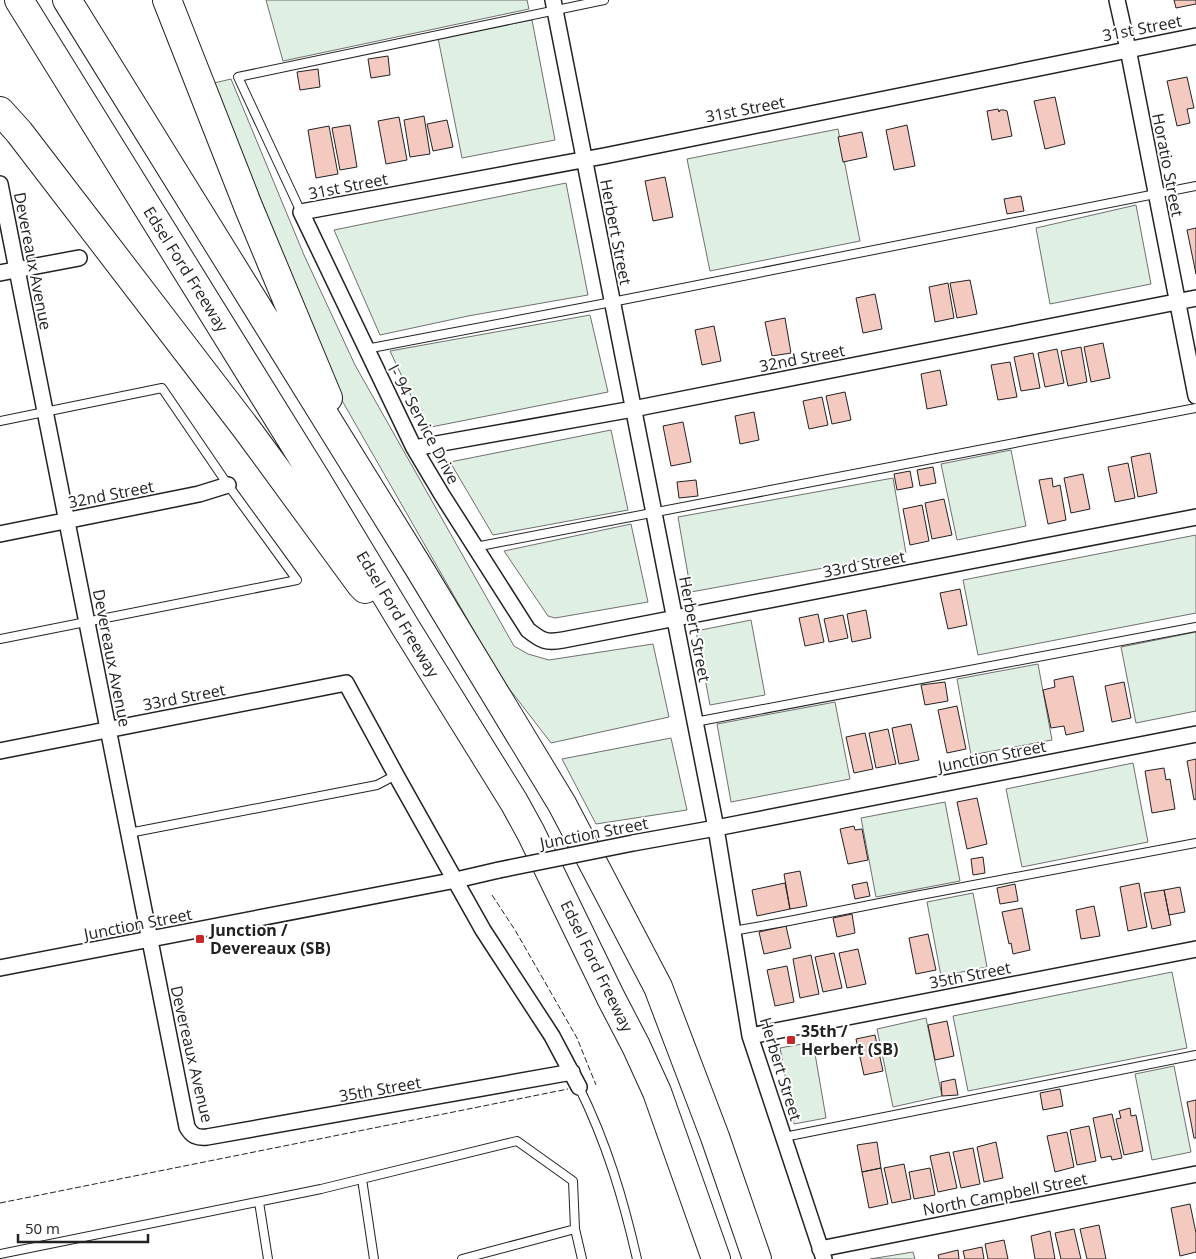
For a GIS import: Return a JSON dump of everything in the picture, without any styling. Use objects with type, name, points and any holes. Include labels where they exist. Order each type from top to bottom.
[{"type":"highway","name":"Edsel Ford Freeway","points":[[19,0],[316,479],[518,810],[636,1046],[657,1092],[716,1259]]},
{"type":"highway","points":[[67,0],[419,568],[562,804],[658,986],[715,1137],[757,1259]]},
{"type":"highway","points":[[167,0],[252,214],[329,400],[348,456]]},
{"type":"highway","points":[[0,111],[234,413],[361,584],[406,628]]},
{"type":"street","name":"Horatio Street","points":[[1117,0],[1196,396]]},
{"type":"street","name":"Herbert Street","points":[[554,5],[716,828],[750,1036],[822,1254]]},
{"type":"street","name":"31st Street","points":[[301,212],[584,160],[1196,36]]},
{"type":"street","name":"Devereaux Avenue","points":[[0,184],[187,1127],[195,1137]]},
{"type":"street","name":"I- 94 Service Drive","points":[[301,212],[414,448],[528,630],[539,638]]},
{"type":"street","points":[[0,273],[79,258]]},
{"type":"street","name":"32nd Street","points":[[414,448],[633,409],[1196,298]]},
{"type":"street","name":"32nd Street","points":[[0,534],[199,494],[228,485]]},
{"type":"street","name":"33rd Street","points":[[539,638],[551,642],[563,640],[1196,517]]},
{"type":"street","name":"33rd Street","points":[[0,752],[346,683],[396,775]]},
{"type":"street","name":"Junction Street","points":[[0,968],[1196,734]]},
{"type":"street","points":[[396,775],[483,930],[552,1036],[579,1087]]},
{"type":"street","name":"35th Street","points":[[750,1036],[1196,949]]},
{"type":"street","name":"35th Street","points":[[195,1137],[207,1137],[572,1072]]},
{"type":"street","name":"North Campbell Street","points":[[822,1254],[1196,1174]]},
{"type":"lane","points":[[301,212],[238,77],[554,5],[604,0]]},
{"type":"lane","points":[[366,349],[1196,186]]},
{"type":"lane","points":[[0,421],[162,388],[228,485],[297,580],[0,638]]},
{"type":"lane","points":[[475,547],[1196,408]]},
{"type":"lane","points":[[695,722],[1196,626]]},
{"type":"lane","points":[[128,833],[376,785],[396,775]]},
{"type":"lane","points":[[733,930],[789,922],[1196,843]]},
{"type":"lane","points":[[784,1137],[1196,1054]]},
{"type":"lane","points":[[579,1087],[604,1142],[619,1187],[637,1259]]},
{"type":"lane","points":[[0,1254],[15,1255],[321,1189],[517,1141],[573,1181],[575,1229],[582,1259]]},
{"type":"lane","points":[[362,1179],[374,1259]]},
{"type":"lane","points":[[259,1202],[268,1259]]},
{"type":"lane","points":[[462,1259],[575,1229]]},
{"type":"green space","points":[[266,0],[527,0],[529,9],[283,61]]},
{"type":"green space","points":[[532,20],[555,140],[462,158],[438,38]]},
{"type":"green space","points":[[231,79],[304,255],[355,365],[514,646],[528,654],[549,660],[653,644],[669,717],[551,743],[501,678],[340,397],[281,261],[214,83]]},
{"type":"green space","points":[[838,129],[860,241],[710,271],[687,159]]},
{"type":"green space","points":[[566,183],[588,295],[468,316],[380,335],[334,230]]},
{"type":"green space","points":[[1136,205],[1151,284],[1050,304],[1036,228]]},
{"type":"green space","points":[[590,315],[608,392],[426,428],[390,351]]},
{"type":"green space","points":[[611,430],[628,510],[493,535],[450,462]]},
{"type":"green space","points":[[1011,450],[1026,526],[957,540],[941,464]]},
{"type":"green space","points":[[893,478],[906,553],[691,592],[678,517]]},
{"type":"green space","points":[[631,524],[648,602],[555,618],[548,616],[504,551]]},
{"type":"green space","points":[[1196,535],[1196,613],[978,655],[963,580]]},
{"type":"green space","points":[[751,620],[765,695],[710,705],[696,631]]},
{"type":"green space","points":[[1196,632],[1196,711],[1136,723],[1121,647]]},
{"type":"green space","points":[[1038,664],[1052,740],[971,755],[957,679]]},
{"type":"green space","points":[[835,702],[850,779],[731,802],[717,724]]},
{"type":"green space","points":[[671,738],[687,810],[596,824],[562,759]]},
{"type":"green space","points":[[1133,763],[1148,842],[1022,867],[1006,789]]},
{"type":"green space","points":[[945,802],[960,881],[876,897],[861,818]]},
{"type":"green space","points":[[973,893],[987,967],[941,976],[927,902]]},
{"type":"green space","points":[[1172,972],[1187,1048],[968,1091],[953,1016]]},
{"type":"green space","points":[[926,1018],[942,1096],[893,1107],[877,1029]]},
{"type":"green space","points":[[813,1042],[826,1118],[794,1124],[780,1048]]},
{"type":"green space","points":[[1174,1066],[1191,1152],[1152,1160],[1135,1074]]},
{"type":"green space","points":[[913,1252],[915,1259],[870,1259]]},
{"type":"building","points":[[1174,0],[1196,0],[1196,4],[1176,8]]},
{"type":"building","points":[[388,56],[390,75],[371,78],[368,59]]},
{"type":"building","points":[[318,69],[320,87],[300,90],[297,72]]},
{"type":"building","points":[[1187,77],[1194,108],[1187,109],[1190,123],[1177,126],[1167,81]]},
{"type":"building","points":[[1055,97],[1065,144],[1045,149],[1034,101]]},
{"type":"building","points":[[998,109],[999,112],[1000,110],[1007,111],[1012,136],[992,140],[987,111]]},
{"type":"building","points":[[424,116],[430,154],[410,157],[404,120]]},
{"type":"building","points":[[399,117],[407,160],[386,164],[378,121]]},
{"type":"building","points":[[447,120],[453,147],[433,151],[427,124]]},
{"type":"building","points":[[350,125],[357,167],[340,170],[332,128]]},
{"type":"building","points":[[907,125],[915,166],[894,170],[886,130]]},
{"type":"building","points":[[329,126],[338,174],[316,178],[308,130]]},
{"type":"building","points":[[862,132],[867,157],[843,162],[838,137]]},
{"type":"building","points":[[665,177],[673,217],[653,221],[645,181]]},
{"type":"building","points":[[1021,196],[1024,211],[1007,214],[1004,199]]},
{"type":"building","points":[[1196,228],[1196,274],[1187,230]]},
{"type":"building","points":[[970,280],[977,314],[957,318],[950,283]]},
{"type":"building","points":[[948,283],[954,318],[935,322],[929,287]]},
{"type":"building","points":[[875,294],[882,329],[863,333],[856,298]]},
{"type":"building","points":[[785,318],[791,353],[772,356],[765,322]]},
{"type":"building","points":[[714,326],[721,361],[702,365],[695,330]]},
{"type":"building","points":[[1103,343],[1110,378],[1091,382],[1084,347]]},
{"type":"building","points":[[1081,347],[1087,382],[1068,386],[1061,351]]},
{"type":"building","points":[[1057,349],[1064,383],[1045,387],[1038,353]]},
{"type":"building","points":[[1033,353],[1040,388],[1021,391],[1014,357]]},
{"type":"building","points":[[1010,362],[1017,397],[998,400],[991,365]]},
{"type":"building","points":[[940,370],[947,405],[927,409],[921,374]]},
{"type":"building","points":[[845,392],[851,420],[832,424],[826,396]]},
{"type":"building","points":[[822,397],[828,425],[809,429],[803,401]]},
{"type":"building","points":[[754,412],[759,440],[740,444],[735,416]]},
{"type":"building","points":[[683,422],[691,462],[671,466],[663,426]]},
{"type":"building","points":[[1150,453],[1157,493],[1138,497],[1131,457]]},
{"type":"building","points":[[1128,463],[1135,498],[1115,502],[1108,467]]},
{"type":"building","points":[[933,467],[936,483],[920,486],[917,470]]},
{"type":"building","points":[[910,471],[913,487],[897,490],[894,474]]},
{"type":"building","points":[[1083,474],[1090,509],[1071,513],[1064,478]]},
{"type":"building","points":[[1052,478],[1053,487],[1060,485],[1066,520],[1048,524],[1039,480]]},
{"type":"building","points":[[696,480],[698,496],[679,498],[677,482]]},
{"type":"building","points":[[944,499],[952,535],[932,539],[925,503]]},
{"type":"building","points":[[922,505],[929,541],[910,545],[903,509]]},
{"type":"building","points":[[960,589],[967,625],[948,629],[940,593]]},
{"type":"building","points":[[866,610],[871,638],[852,642],[847,614]]},
{"type":"building","points":[[818,614],[824,642],[805,646],[799,618]]},
{"type":"building","points":[[843,615],[848,638],[829,642],[824,619]]},
{"type":"building","points":[[1073,676],[1084,731],[1066,735],[1064,726],[1051,728],[1043,690],[1055,687],[1054,680]]},
{"type":"building","points":[[945,682],[948,701],[925,705],[921,685]]},
{"type":"building","points":[[1124,682],[1131,718],[1112,722],[1105,686]]},
{"type":"building","points":[[957,706],[966,749],[947,753],[938,710]]},
{"type":"building","points":[[911,724],[919,760],[899,764],[892,728]]},
{"type":"building","points":[[888,729],[896,764],[876,768],[869,733]]},
{"type":"building","points":[[865,733],[873,769],[854,773],[846,737]]},
{"type":"building","points":[[1196,759],[1196,799],[1194,800],[1187,761]]},
{"type":"building","points":[[1164,768],[1166,780],[1170,779],[1175,809],[1152,813],[1145,771]]},
{"type":"building","points":[[977,798],[987,844],[967,849],[957,802]]},
{"type":"building","points":[[854,826],[855,830],[862,829],[868,860],[848,864],[840,829]]},
{"type":"building","points":[[983,857],[985,873],[973,875],[971,859]]},
{"type":"building","points":[[800,871],[807,906],[790,909],[784,874]]},
{"type":"building","points":[[867,882],[870,896],[855,899],[852,885]]},
{"type":"building","points":[[785,883],[790,909],[757,916],[752,890]]},
{"type":"building","points":[[1139,883],[1147,927],[1128,931],[1120,887]]},
{"type":"building","points":[[1015,884],[1018,901],[1000,904],[997,888]]},
{"type":"building","points":[[1180,887],[1185,912],[1169,915],[1164,890]]},
{"type":"building","points":[[1164,890],[1171,925],[1152,929],[1144,893]]},
{"type":"building","points":[[1094,906],[1100,936],[1081,939],[1076,910]]},
{"type":"building","points":[[1022,908],[1030,950],[1013,954],[1002,912]]},
{"type":"building","points":[[852,914],[855,933],[837,937],[833,918]]},
{"type":"building","points":[[786,926],[791,948],[764,954],[759,932]]},
{"type":"building","points":[[928,934],[936,970],[916,974],[909,938]]},
{"type":"building","points":[[858,949],[866,984],[847,988],[839,953]]},
{"type":"building","points":[[834,953],[842,988],[823,992],[815,957]]},
{"type":"building","points":[[811,955],[819,994],[800,998],[793,959]]},
{"type":"building","points":[[787,966],[794,1002],[775,1006],[767,970]]},
{"type":"building","points":[[947,1021],[954,1056],[935,1060],[928,1025]]},
{"type":"building","points":[[875,1035],[883,1071],[864,1075],[856,1039]]},
{"type":"building","points":[[955,1079],[958,1095],[942,1096],[941,1082]]},
{"type":"building","points":[[1060,1089],[1063,1106],[1043,1110],[1040,1093]]},
{"type":"building","points":[[1196,1100],[1196,1138],[1194,1138],[1187,1102]]},
{"type":"building","points":[[1130,1108],[1131,1116],[1136,1115],[1143,1151],[1124,1155],[1116,1119],[1121,1118],[1119,1111]]},
{"type":"building","points":[[1112,1114],[1122,1158],[1112,1160],[1111,1156],[1101,1158],[1093,1118]]},
{"type":"building","points":[[1089,1126],[1096,1161],[1077,1165],[1070,1130]]},
{"type":"building","points":[[1067,1132],[1074,1167],[1055,1172],[1047,1136]]},
{"type":"building","points":[[877,1142],[881,1168],[862,1172],[857,1145]]},
{"type":"building","points":[[996,1142],[1003,1178],[984,1182],[977,1147]]},
{"type":"building","points":[[973,1148],[980,1184],[961,1188],[953,1152]]},
{"type":"building","points":[[949,1152],[957,1188],[938,1192],[930,1156]]},
{"type":"building","points":[[904,1164],[911,1199],[892,1203],[884,1168]]},
{"type":"building","points":[[881,1168],[888,1204],[869,1208],[862,1172]]},
{"type":"building","points":[[930,1168],[935,1195],[914,1199],[909,1172]]},
{"type":"building","points":[[1190,1204],[1196,1233],[1196,1252],[1180,1256],[1171,1208]]},
{"type":"building","points":[[1099,1225],[1106,1259],[1087,1259],[1080,1229]]},
{"type":"building","points":[[1074,1229],[1081,1259],[1061,1259],[1055,1233]]},
{"type":"building","points":[[1050,1231],[1055,1259],[1035,1259],[1031,1236]]},
{"type":"building","points":[[1004,1240],[1008,1259],[988,1259],[985,1244]]},
{"type":"building","points":[[982,1247],[984,1259],[965,1259],[963,1251]]},
{"type":"building","points":[[958,1250],[959,1259],[939,1259],[938,1255]]},
{"type":"fence","points":[[492,895],[515,930],[577,1038],[596,1085]]},
{"type":"fence","points":[[0,1203],[568,1089]]},
{"type":"place","name":"Junction / Devereaux (SB)","points":[[200,939]]},
{"type":"place","name":"35th / Herbert (SB)","points":[[791,1040]]}]
